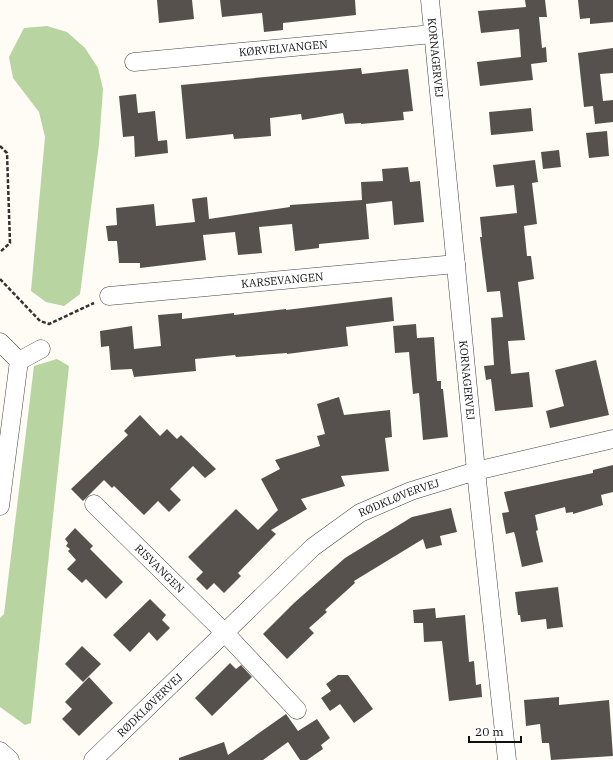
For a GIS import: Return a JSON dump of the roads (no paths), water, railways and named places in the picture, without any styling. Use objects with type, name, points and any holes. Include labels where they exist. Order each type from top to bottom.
[{"type":"street","name":"KORNAGERVEJ","points":[[430,0],[506,760]]},
{"type":"street","name":"KØRVELVANGEN","points":[[134,62],[433,34]]},
{"type":"street","name":"KARSEVANGEN","points":[[109,296],[456,264]]},
{"type":"street","points":[[0,342],[19,362]]},
{"type":"street","points":[[0,506],[4,447],[19,362],[41,349]]},
{"type":"street","name":"RØDKLØVERVEJ","points":[[93,760],[313,548],[360,514],[411,491],[476,471],[613,439]]},
{"type":"street","name":"RISVANGEN","points":[[94,504],[225,633]]},
{"type":"street","points":[[225,633],[298,710]]},
{"type":"street","points":[[0,751],[10,760]]}]
